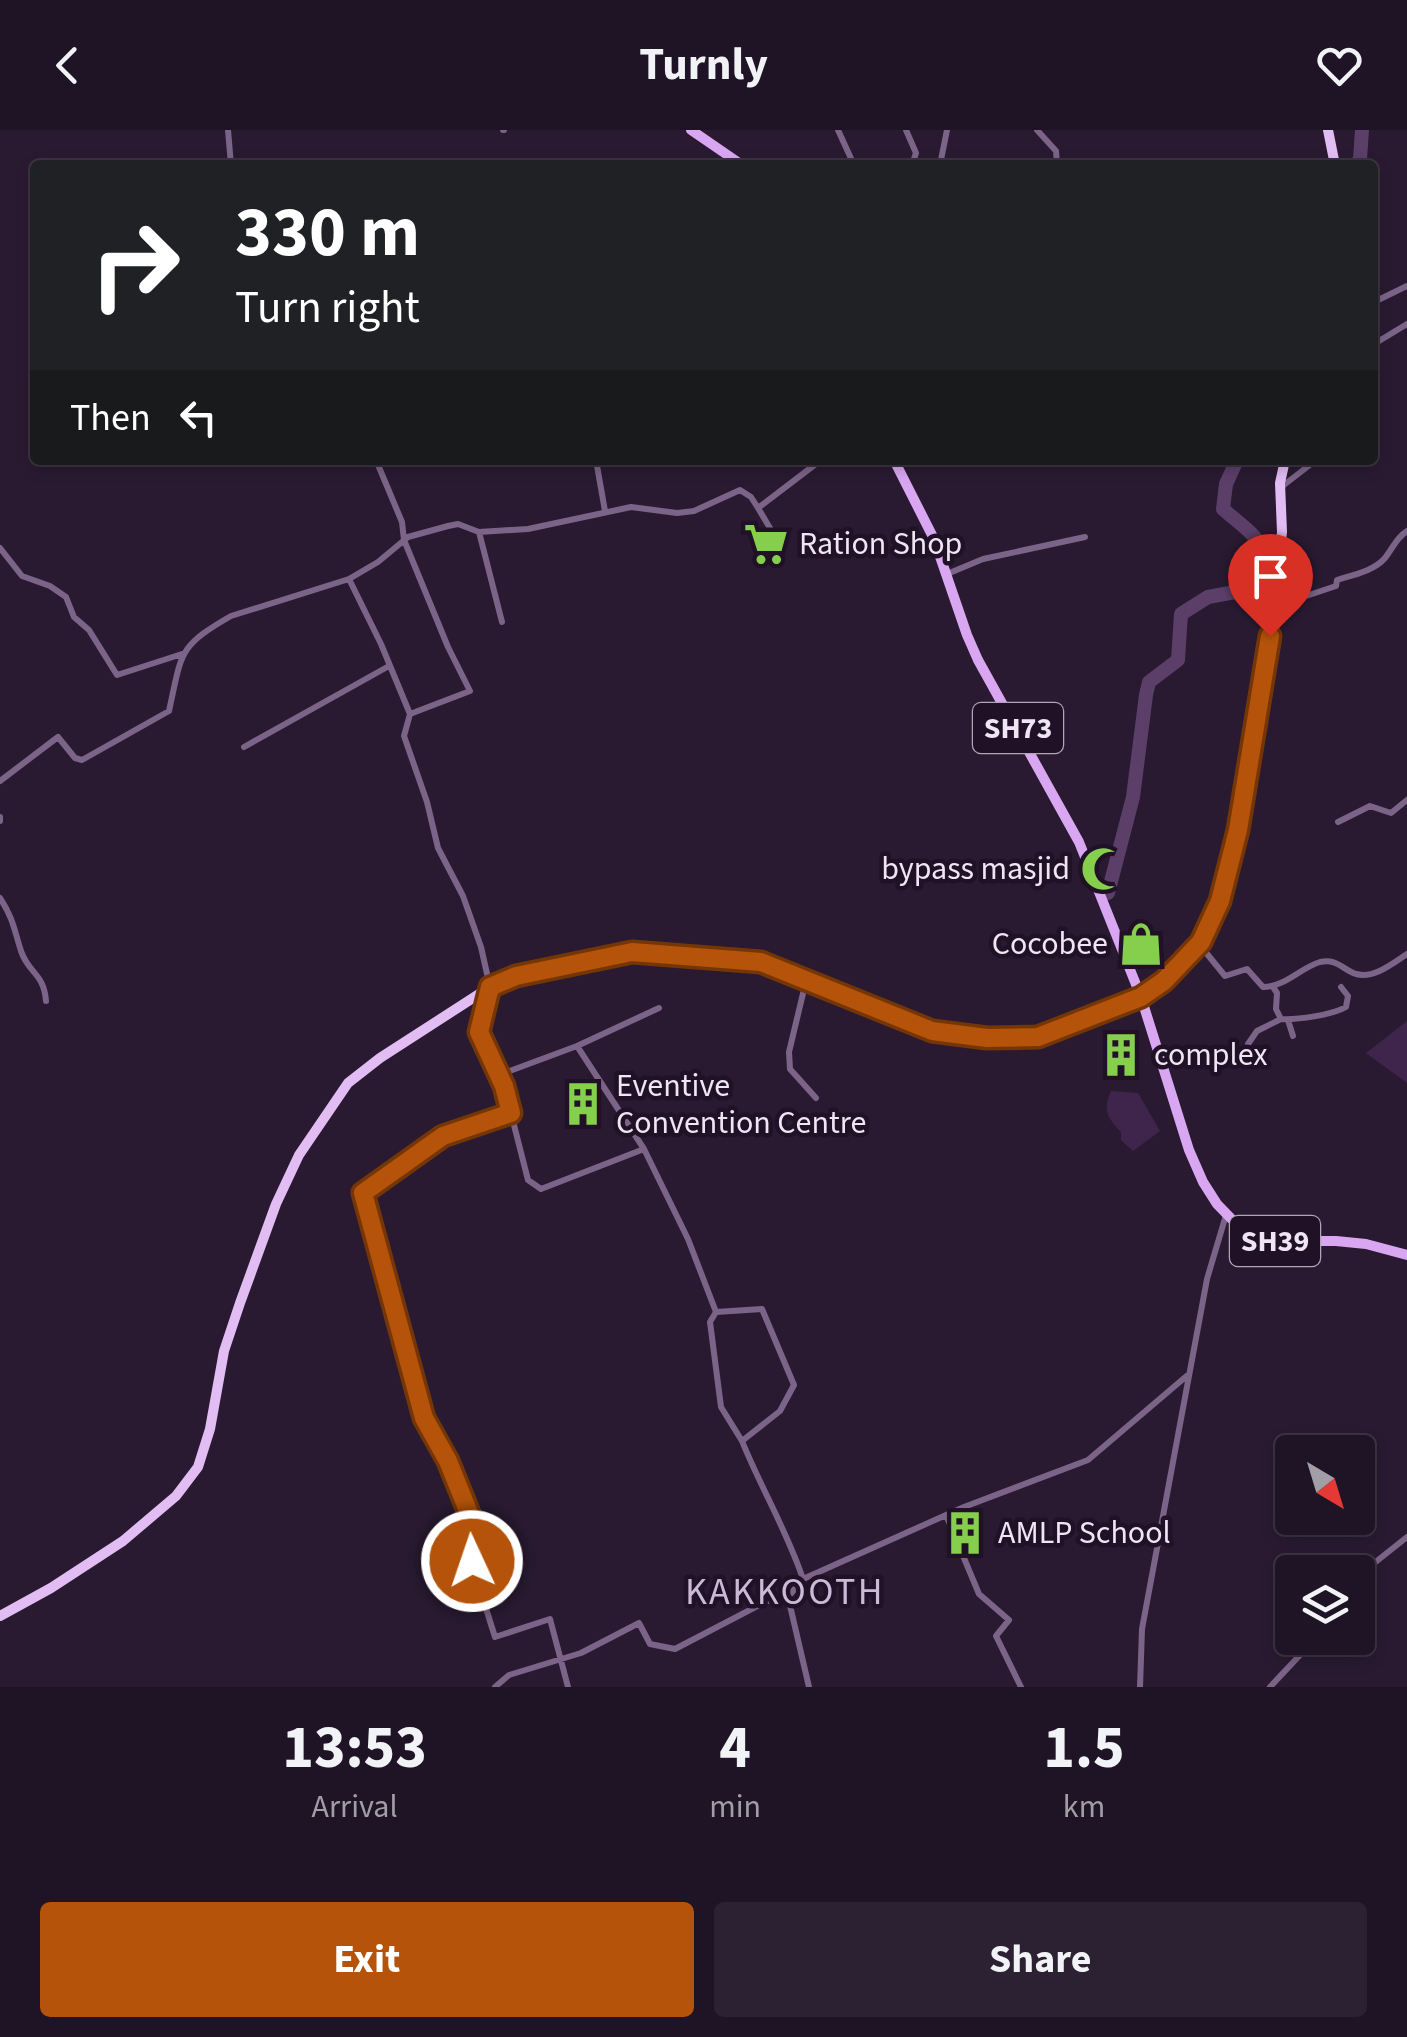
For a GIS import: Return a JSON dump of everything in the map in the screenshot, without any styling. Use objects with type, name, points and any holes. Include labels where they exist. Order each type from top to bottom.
[{"type":"highway","points":[[1328,130],[1335,160]]},
{"type":"highway","points":[[0,1616],[123,1541],[176,1496],[198,1467],[234,1319],[298,1155],[348,1083],[490,987],[516,976],[632,952],[761,962],[932,1031],[987,1038],[1038,1037],[1141,997],[1164,981],[1199,944],[1220,901],[1233,854],[1275,595],[1282,532],[1280,488],[1285,465]]},
{"type":"main road","points":[[691,130],[735,160]]},
{"type":"main road","name":"SH73","points":[[897,465],[934,538],[978,660],[1079,842],[1141,997]]},
{"type":"main road","name":"SH39","points":[[1141,997],[1190,1150],[1203,1182],[1226,1215],[1248,1236],[1266,1242],[1336,1241],[1407,1255]]},
{"type":"street","points":[[228,130],[231,160]]},
{"type":"street","points":[[838,130],[852,160]]},
{"type":"street","points":[[906,130],[916,160]]},
{"type":"street","points":[[941,160],[947,130]]},
{"type":"street","points":[[1037,130],[1056,151],[1057,160]]},
{"type":"street","points":[[1378,299],[1407,286]]},
{"type":"street","points":[[1378,338],[1407,324]]},
{"type":"street","points":[[378,465],[402,522],[404,540],[470,691],[410,714]]},
{"type":"street","points":[[597,465],[605,511]]},
{"type":"street","points":[[758,508],[814,465]]},
{"type":"street","points":[[1280,488],[1310,465]]},
{"type":"street","points":[[0,781],[58,736],[75,758],[82,760],[169,711],[182,654],[188,644],[230,616],[350,579],[404,540],[458,524],[479,532],[538,528],[631,507],[694,512],[740,490],[751,497],[778,540],[778,558]]},
{"type":"street","points":[[1275,595],[1306,596],[1336,586],[1337,580],[1362,573],[1384,560],[1394,539],[1407,530]]},
{"type":"street","points":[[479,532],[502,622]]},
{"type":"street","points":[[946,574],[984,560],[1085,537]]},
{"type":"street","points":[[0,548],[22,576],[38,580],[66,597],[74,617],[89,630],[117,676],[182,654]]},
{"type":"street","points":[[350,579],[410,714],[404,736],[438,848],[462,896],[480,946],[490,987],[479,1032],[511,1113],[528,1180],[541,1189],[644,1150]]},
{"type":"street","points":[[244,746],[389,666]]},
{"type":"street","points":[[1338,822],[1370,806],[1391,813],[1407,800]]},
{"type":"street","points":[[0,898],[16,923],[21,951],[45,984],[46,1000]]},
{"type":"street","points":[[1199,944],[1226,976],[1247,968],[1263,987],[1273,987],[1321,962],[1335,961],[1356,974],[1374,974],[1407,954]]},
{"type":"street","points":[[806,981],[789,1052],[790,1068],[816,1098]]},
{"type":"street","points":[[1273,987],[1277,992],[1276,1009],[1293,1036]]},
{"type":"street","points":[[1248,1044],[1257,1031],[1284,1019],[1337,1013],[1346,1007],[1348,996],[1340,988]]},
{"type":"street","points":[[498,1075],[578,1046],[659,1008]]},
{"type":"street","points":[[578,1046],[644,1150],[688,1238],[716,1312]]},
{"type":"street","points":[[511,1113],[443,1136],[363,1193],[424,1418],[448,1461],[475,1528],[472,1561],[495,1636],[550,1619],[568,1687]]},
{"type":"street","points":[[1140,1687],[1142,1629],[1207,1279],[1226,1215]]},
{"type":"street","points":[[716,1312],[762,1310],[794,1385],[780,1411],[742,1441]]},
{"type":"street","points":[[716,1312],[710,1322],[721,1407],[742,1441],[763,1494],[788,1534],[803,1579]]},
{"type":"street","points":[[495,1687],[508,1675],[560,1660],[639,1623],[650,1644],[675,1649],[766,1601],[788,1597],[803,1579],[946,1515],[1088,1460],[1190,1373]]},
{"type":"street","points":[[946,1515],[979,1594],[1009,1620],[996,1636],[1022,1687]]},
{"type":"street","points":[[1375,1562],[1407,1537]]},
{"type":"street","points":[[788,1597],[809,1687]]},
{"type":"street","points":[[1270,1687],[1300,1655]]},
{"type":"shaded area","points":[[1407,1021],[1407,1083],[1366,1053]]},
{"type":"shaded area","points":[[1111,1091],[1138,1093],[1160,1131],[1133,1151],[1121,1140],[1121,1132],[1108,1114]]},
{"type":"waterway","points":[[1359,160],[1362,130]]},
{"type":"waterway","points":[[1108,893],[1133,797],[1149,682],[1178,660],[1181,614],[1208,597],[1257,588],[1263,574],[1263,551],[1258,542],[1223,509],[1226,484],[1235,465]]},
{"type":"place","name":"Ration Shop","points":[[766,544]]},
{"type":"place","name":"bypass masjid","points":[[1103,869]]},
{"type":"place","name":"Cocobee","points":[[1141,944]]},
{"type":"place","name":"complex","points":[[1121,1055]]},
{"type":"place","name":"Eventive Convention Centre","points":[[583,1104]]},
{"type":"place","name":"AMLP School","points":[[965,1533]]},
{"type":"district","name":"KAKKOOTH","points":[[785,1592]]},
{"type":"route","points":[[472,1561],[475,1528],[448,1461],[424,1418],[363,1193],[443,1136],[511,1113],[504,1086],[479,1032],[490,987],[516,976],[632,952],[761,962],[932,1031],[987,1038],[1038,1037],[1141,997],[1164,981],[1201,942],[1227,882],[1270,636]]}]
